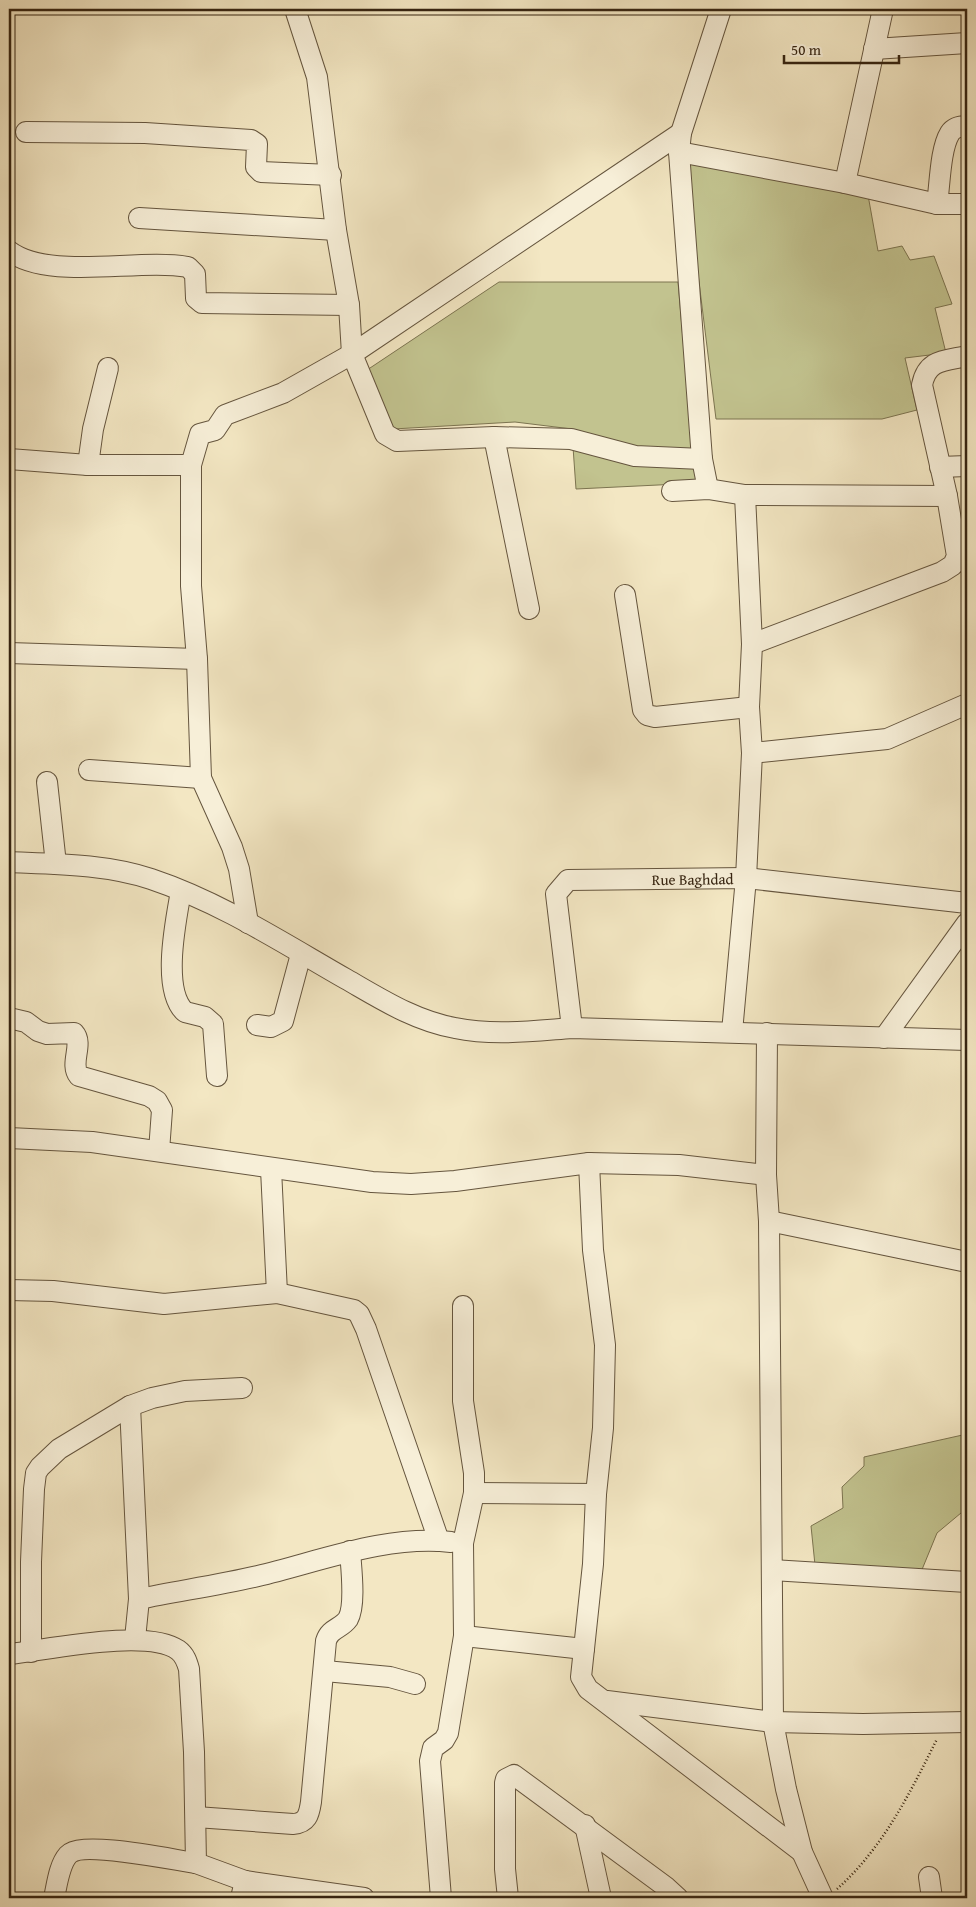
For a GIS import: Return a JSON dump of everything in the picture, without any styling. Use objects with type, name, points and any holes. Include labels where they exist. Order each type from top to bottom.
[{"type":"street","points":[[295,9],[317,77],[331,175],[336,230],[349,305],[352,354],[385,434],[397,440],[494,437],[571,439],[635,456],[702,459]]},
{"type":"street","points":[[708,489],[702,459],[680,142],[721,9]]},
{"type":"street","points":[[845,183],[883,9]]},
{"type":"street","points":[[874,49],[967,43]]},
{"type":"street","points":[[937,204],[946,142],[951,132],[958,126],[967,126]]},
{"type":"street","points":[[26,132],[145,133],[251,140],[257,144],[256,168],[261,172],[331,175]]},
{"type":"street","points":[[248,923],[239,869],[232,847],[201,778],[197,659],[191,586],[191,465],[200,434],[214,430],[225,415],[283,393],[352,354],[680,142],[937,204],[967,204]]},
{"type":"street","points":[[139,218],[336,230]]},
{"type":"street","points":[[9,251],[29,262],[60,265],[188,267],[194,274],[196,298],[202,303],[349,305]]},
{"type":"street","points":[[752,644],[942,572],[953,565],[957,556],[947,496],[922,385],[924,373],[932,364],[967,356]]},
{"type":"street","points":[[88,465],[93,428],[108,368]]},
{"type":"street","points":[[494,437],[529,609]]},
{"type":"street","points":[[9,459],[88,465],[191,465]]},
{"type":"street","points":[[940,467],[967,466]]},
{"type":"street","points":[[672,492],[708,489],[745,495],[947,496]]},
{"type":"street","points":[[732,1032],[746,878],[752,753],[749,707],[752,644],[745,495]]},
{"type":"street","points":[[625,595],[643,710],[647,715],[654,717],[749,707]]},
{"type":"street","points":[[9,653],[197,659]]},
{"type":"street","points":[[752,753],[886,739],[967,704]]},
{"type":"street","points":[[89,770],[201,778]]},
{"type":"street","points":[[46,782],[56,864]]},
{"type":"street","points":[[9,862],[56,864],[110,870],[150,879],[182,891],[248,923],[412,1016],[453,1028],[482,1033],[518,1033],[572,1028],[967,1040]]},
{"type":"street","name":"Rue Baghdad","points":[[572,1028],[556,894],[568,880],[746,878],[967,903]]},
{"type":"street","points":[[182,891],[172,946],[176,1000],[185,1012],[205,1017],[213,1024],[217,1076]]},
{"type":"street","points":[[884,1038],[967,923]]},
{"type":"street","points":[[257,1025],[271,1027],[283,1021],[301,954]]},
{"type":"street","points":[[9,1018],[26,1022],[38,1031],[47,1034],[74,1033],[78,1038],[75,1069],[79,1076],[154,1098],[162,1110],[159,1151]]},
{"type":"street","points":[[767,1033],[766,1175],[769,1221],[772,1570],[770,1665],[773,1722],[786,1789],[802,1852],[828,1895]]},
{"type":"street","points":[[9,1138],[92,1142],[337,1179],[411,1184],[455,1181],[589,1163],[679,1165],[766,1175]]},
{"type":"street","points":[[589,1163],[593,1250],[605,1345],[603,1428],[596,1494],[593,1564],[580,1674],[588,1689],[802,1852]]},
{"type":"street","points":[[270,1168],[278,1293]]},
{"type":"street","points":[[769,1221],[967,1262]]},
{"type":"street","points":[[9,1290],[53,1291],[164,1304],[278,1293],[342,1306],[360,1314],[439,1541]]},
{"type":"street","points":[[441,1898],[430,1761],[432,1748],[444,1740],[448,1733],[464,1636],[463,1543],[474,1493],[474,1473],[463,1401],[463,1306]]},
{"type":"street","points":[[31,1652],[31,1562],[36,1473],[59,1449],[130,1406],[152,1398],[185,1391],[242,1388]]},
{"type":"street","points":[[130,1406],[139,1599],[135,1639]]},
{"type":"street","points":[[474,1493],[596,1494]]},
{"type":"street","points":[[139,1599],[257,1576],[350,1551],[389,1544],[439,1541],[463,1543]]},
{"type":"street","points":[[196,1817],[292,1824],[304,1821],[311,1802],[328,1635],[346,1621],[351,1608],[350,1551]]},
{"type":"street","points":[[772,1570],[967,1582]]},
{"type":"street","points":[[464,1636],[584,1650]]},
{"type":"street","points":[[9,1654],[135,1639],[162,1644],[179,1650],[185,1657],[189,1669],[196,1817],[196,1863]]},
{"type":"street","points":[[325,1671],[390,1677],[415,1684]]},
{"type":"street","points":[[605,1701],[773,1722],[945,1724],[967,1722]]},
{"type":"street","points":[[508,1898],[504,1869],[506,1779],[510,1776],[518,1776],[585,1825],[678,1898]]},
{"type":"street","points":[[585,1825],[601,1898]]},
{"type":"street","points":[[54,1898],[64,1862],[69,1854],[75,1850],[93,1848],[196,1863],[243,1890],[364,1898]]},
{"type":"street","points":[[929,1877],[932,1898]]},
{"type":"path","points":[[828,1895],[848,1879],[880,1841],[908,1798],[945,1724]]},
{"type":"green space","points":[[684,161],[868,195],[878,251],[902,246],[910,260],[934,256],[952,304],[935,308],[946,353],[905,358],[917,410],[882,419],[716,419]]},
{"type":"green space","points":[[499,282],[678,282],[693,453],[622,450],[572,429],[515,422],[393,429],[367,370]]},
{"type":"green space","points":[[573,447],[695,467],[699,483],[576,489]]},
{"type":"green space","points":[[967,1434],[967,1508],[937,1533],[921,1572],[815,1565],[811,1526],[843,1508],[842,1487],[864,1466],[864,1457]]}]
